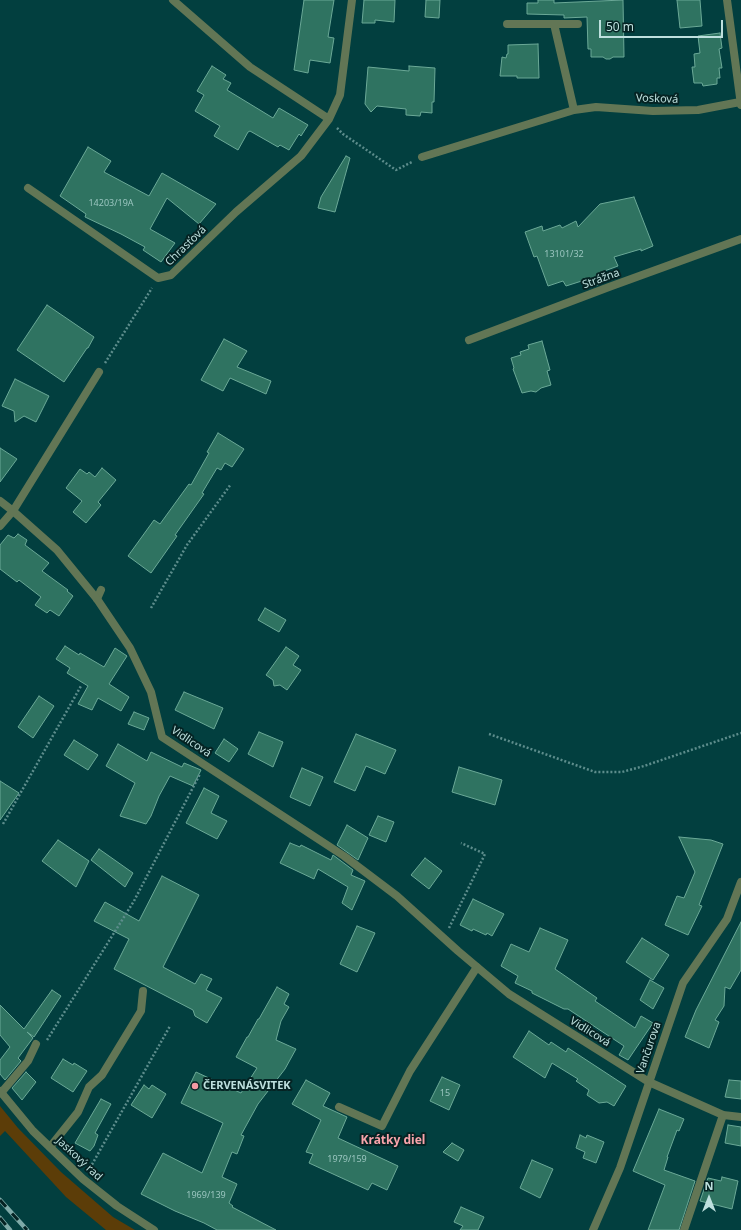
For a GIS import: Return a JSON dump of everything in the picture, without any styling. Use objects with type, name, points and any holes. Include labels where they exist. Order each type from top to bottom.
[{"type":"street","points":[[173,0],[250,67],[329,119]]},
{"type":"street","name":"Chrasťová","points":[[158,278],[171,275],[236,212],[301,156],[329,119],[340,95],[352,0]]},
{"type":"street","points":[[727,0],[741,104]]},
{"type":"street","points":[[508,24],[578,24]]},
{"type":"street","points":[[554,24],[574,110]]},
{"type":"street","name":"Vosková","points":[[422,157],[574,110],[596,107],[653,111],[698,110],[741,104]]},
{"type":"street","points":[[28,188],[158,278]]},
{"type":"street","name":"Strážna","points":[[469,340],[609,287],[741,240]]},
{"type":"street","points":[[0,526],[13,511],[99,372]]},
{"type":"street","name":"Vidlicová","points":[[0,501],[57,550],[97,599],[130,648],[151,692],[162,737],[344,856],[397,896],[509,994],[649,1082],[723,1115],[741,1117]]},
{"type":"street","points":[[97,599],[101,590]]},
{"type":"street","name":"Vančurova","points":[[593,1230],[620,1168],[683,983],[727,919],[741,882]]},
{"type":"street","points":[[339,1108],[382,1126],[410,1071],[477,967]]},
{"type":"street","points":[[50,1147],[78,1112],[89,1087],[102,1075],[141,1010],[143,991]]},
{"type":"street","points":[[1,1092],[28,1061],[36,1044]]},
{"type":"street","name":"Jaskový rad","points":[[1,1092],[33,1131],[84,1179],[117,1206],[154,1230]]},
{"type":"street","points":[[684,1230],[723,1115]]},
{"type":"path","points":[[329,119],[343,134],[396,170],[422,157]]},
{"type":"path","name":"Chrasťová","points":[[99,372],[158,278]]},
{"type":"path","points":[[151,608],[187,545],[231,484]]},
{"type":"path","points":[[3,824],[81,686]]},
{"type":"path","points":[[489,734],[595,772],[622,772],[741,733]]},
{"type":"path","points":[[44,1043],[134,901],[205,765]]},
{"type":"path","points":[[444,937],[485,854],[461,843]]},
{"type":"path","points":[[84,1179],[170,1026]]},
{"type":"shaded area","points":[[0,1106],[18,1128],[61,1172],[113,1217],[135,1230],[106,1230],[66,1197],[5,1131],[0,1136]]},
{"type":"building","points":[[304,0],[334,0],[328,37],[334,38],[330,63],[310,60],[308,73],[294,70]]},
{"type":"building","points":[[364,0],[395,0],[394,22],[375,20],[375,23],[362,23]]},
{"type":"building","points":[[426,0],[440,0],[439,18],[425,17]]},
{"type":"building","points":[[538,0],[554,0],[554,3],[623,0],[624,57],[613,57],[606,59],[603,57],[591,57],[591,49],[588,49],[587,17],[564,18],[564,15],[527,14],[527,3],[538,3]]},
{"type":"building","points":[[677,0],[700,0],[702,26],[680,28]]},
{"type":"building","points":[[720,33],[722,48],[719,49],[722,68],[719,68],[720,78],[717,78],[717,84],[703,86],[702,83],[694,83],[692,67],[695,67],[694,54],[700,53],[698,36]]},
{"type":"building","points":[[538,44],[539,78],[500,76],[502,57],[506,58],[508,54],[508,45]]},
{"type":"building","points":[[212,66],[226,75],[223,79],[231,83],[227,90],[273,118],[279,108],[308,125],[301,136],[299,134],[289,150],[280,145],[278,147],[250,131],[238,150],[214,136],[220,126],[195,111],[204,95],[197,91]]},
{"type":"building","points":[[409,66],[435,68],[434,102],[432,102],[432,113],[421,112],[420,116],[406,115],[406,109],[377,106],[371,112],[365,104],[368,67],[409,71]]},
{"type":"building","points":[[88,147],[111,161],[104,172],[149,196],[162,173],[216,204],[199,224],[167,198],[150,229],[175,243],[161,262],[143,250],[145,247],[85,217],[86,214],[60,196]]},
{"type":"building","points":[[346,156],[350,158],[335,212],[318,208],[321,197]]},
{"type":"building","points":[[634,197],[653,246],[641,251],[641,249],[614,257],[618,266],[599,273],[603,283],[591,287],[588,279],[566,286],[563,281],[548,286],[537,256],[534,257],[525,232],[542,226],[543,231],[560,225],[562,228],[576,221],[578,227],[600,204]]},
{"type":"building","points":[[47,305],[94,337],[64,382],[17,350]]},
{"type":"building","points":[[224,339],[247,351],[237,367],[271,381],[266,394],[230,378],[223,391],[201,380]]},
{"type":"building","points":[[542,341],[550,370],[547,371],[551,385],[541,388],[536,392],[531,391],[522,393],[513,369],[511,358],[521,355],[520,352],[529,349],[528,345]]},
{"type":"building","points":[[15,379],[49,396],[36,422],[24,416],[15,422],[14,411],[2,406]]},
{"type":"building","points":[[218,433],[244,449],[232,467],[225,463],[221,470],[217,468],[202,493],[204,494],[175,535],[177,536],[151,573],[128,556],[154,520],[160,524],[189,484],[191,485],[209,453],[207,452]]},
{"type":"building","points":[[0,448],[17,459],[0,482]]},
{"type":"building","points":[[102,468],[116,480],[98,502],[101,505],[86,523],[73,512],[82,501],[66,488],[80,469],[87,474],[89,472],[95,477]]},
{"type":"building","points":[[18,534],[27,540],[25,545],[49,563],[42,571],[68,590],[67,591],[73,596],[59,616],[50,610],[47,613],[35,605],[41,597],[19,580],[17,582],[0,569],[0,545],[8,535],[14,538]]},
{"type":"building","points":[[265,608],[286,620],[279,632],[258,620]]},
{"type":"building","points":[[65,646],[79,655],[80,653],[104,667],[115,648],[127,656],[109,684],[129,697],[121,711],[98,698],[92,710],[78,704],[88,686],[67,673],[70,668],[56,659]]},
{"type":"building","points":[[286,647],[299,656],[293,665],[301,670],[287,690],[280,685],[274,686],[273,680],[266,675]]},
{"type":"building","points":[[184,692],[223,708],[214,729],[175,710]]},
{"type":"building","points":[[39,696],[54,706],[33,738],[18,727]]},
{"type":"building","points":[[134,712],[149,718],[144,730],[128,724]]},
{"type":"building","points":[[259,732],[283,742],[273,767],[248,754]]},
{"type":"building","points":[[356,734],[396,750],[385,774],[366,766],[355,791],[334,782]]},
{"type":"building","points":[[224,739],[238,749],[229,762],[215,753]]},
{"type":"building","points":[[74,740],[98,755],[88,770],[64,755]]},
{"type":"building","points":[[118,744],[147,761],[151,752],[182,767],[184,763],[201,770],[193,786],[170,776],[146,824],[120,816],[135,783],[106,766]]},
{"type":"building","points":[[459,767],[502,780],[495,805],[452,792]]},
{"type":"building","points":[[302,768],[323,777],[310,806],[290,797]]},
{"type":"building","points":[[0,781],[19,793],[0,820]]},
{"type":"building","points":[[204,788],[219,796],[211,813],[227,821],[217,839],[186,823]]},
{"type":"building","points":[[378,816],[394,822],[386,842],[369,835]]},
{"type":"building","points":[[347,825],[368,838],[358,860],[337,845]]},
{"type":"building","points":[[679,837],[711,840],[723,844],[699,905],[702,906],[688,935],[665,925],[677,896],[684,898],[695,872]]},
{"type":"building","points":[[58,840],[89,861],[76,887],[42,861]]},
{"type":"building","points":[[290,843],[300,847],[301,845],[331,860],[333,855],[353,870],[351,875],[365,881],[352,910],[342,903],[348,887],[318,869],[314,879],[280,863]]},
{"type":"building","points":[[99,849],[133,873],[125,887],[91,860]]},
{"type":"building","points":[[425,858],[442,871],[429,889],[411,875]]},
{"type":"building","points":[[162,876],[199,895],[163,967],[195,984],[201,974],[212,979],[206,990],[222,998],[207,1023],[195,1016],[193,1010],[114,969],[129,939],[94,921],[105,902],[139,921]]},
{"type":"building","points":[[473,899],[504,914],[492,936],[473,929],[472,931],[460,925]]},
{"type":"building","points":[[741,922],[741,970],[730,989],[725,987],[724,1006],[715,1020],[719,1022],[709,1048],[685,1037],[696,1010]]},
{"type":"building","points":[[357,926],[375,933],[357,972],[340,964]]},
{"type":"building","points":[[540,928],[568,940],[555,969],[597,998],[595,1001],[635,1028],[641,1016],[653,1023],[628,1060],[619,1055],[624,1046],[568,1009],[564,1009],[515,983],[518,976],[501,966],[511,944],[529,952]]},
{"type":"building","points":[[642,938],[669,955],[653,980],[626,962]]},
{"type":"building","points":[[650,980],[664,988],[653,1009],[640,1000]]},
{"type":"building","points":[[277,987],[289,994],[284,1004],[289,1007],[281,1021],[276,1040],[296,1049],[285,1069],[258,1104],[241,1135],[244,1136],[237,1154],[232,1152],[222,1177],[237,1184],[229,1203],[233,1206],[232,1207],[276,1230],[217,1230],[141,1194],[163,1153],[202,1173],[223,1123],[181,1103],[196,1072],[241,1093],[257,1068],[236,1057]]},
{"type":"building","points":[[52,990],[61,996],[34,1037],[27,1032],[33,1038],[18,1058],[21,1061],[5,1080],[0,1074],[0,1060],[10,1047],[0,1035],[0,1005],[24,1029]]},
{"type":"building","points":[[529,1031],[549,1045],[551,1042],[566,1052],[568,1048],[626,1086],[614,1106],[607,1102],[599,1103],[587,1095],[589,1090],[576,1081],[578,1079],[552,1063],[545,1078],[513,1057]]},
{"type":"building","points":[[63,1059],[73,1065],[74,1063],[87,1071],[73,1092],[51,1078]]},
{"type":"building","points":[[26,1072],[36,1082],[22,1100],[12,1088]]},
{"type":"building","points":[[442,1077],[460,1085],[449,1110],[430,1101]]},
{"type":"building","points":[[306,1080],[330,1093],[323,1106],[347,1117],[338,1138],[398,1166],[387,1190],[372,1183],[368,1190],[309,1163],[313,1154],[306,1152],[321,1120],[292,1104]]},
{"type":"building","points":[[729,1080],[741,1081],[741,1099],[725,1097]]},
{"type":"building","points":[[144,1085],[149,1089],[152,1085],[166,1094],[152,1118],[131,1105]]},
{"type":"building","points":[[101,1099],[111,1104],[95,1133],[98,1135],[94,1146],[90,1151],[75,1143]]},
{"type":"building","points":[[659,1109],[684,1119],[679,1131],[677,1130],[664,1170],[695,1181],[679,1230],[648,1230],[665,1185],[633,1171]]},
{"type":"building","points":[[728,1125],[741,1127],[741,1146],[725,1143]]},
{"type":"building","points":[[580,1135],[586,1138],[587,1135],[604,1142],[596,1163],[583,1158],[585,1152],[576,1148]]},
{"type":"building","points":[[452,1143],[464,1150],[458,1161],[443,1152]]},
{"type":"building","points":[[532,1160],[553,1169],[540,1198],[520,1188]]},
{"type":"building","points":[[722,1177],[738,1181],[732,1209],[700,1201],[708,1178],[721,1181]]},
{"type":"building","points":[[461,1207],[484,1217],[478,1230],[460,1230],[463,1226],[454,1222]]},
{"type":"railway","points":[[0,1200],[27,1230]]},
{"type":"railway","points":[[0,1218],[10,1230]]},
{"type":"place","name":"ČERVENÁSVITEK","points":[[195,1086]]},
{"type":"district","name":"Krátky diel","points":[[393,1141]]}]
